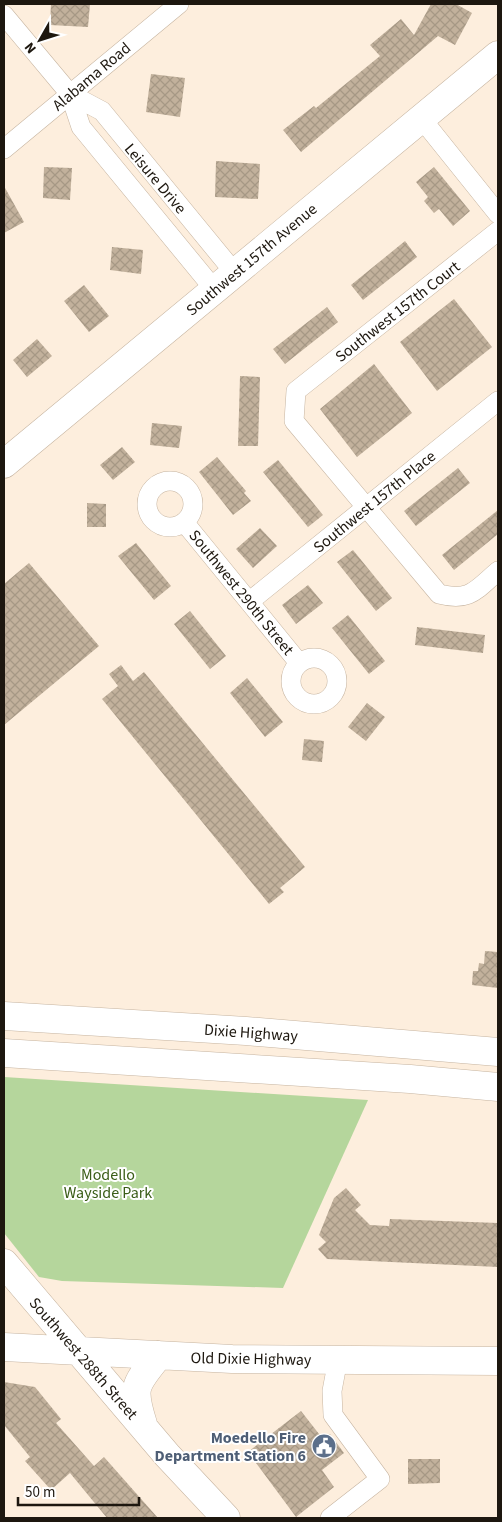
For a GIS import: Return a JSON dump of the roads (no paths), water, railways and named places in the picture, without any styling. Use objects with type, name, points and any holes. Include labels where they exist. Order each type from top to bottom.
[{"type":"main road","name":"Southwest 157th Avenue","points":[[4,464],[498,55]]},
{"type":"main road","name":"Dixie Highway","points":[[4,1016],[295,1035],[498,1052]]},
{"type":"main road","points":[[99,1059],[162,1042],[271,1052],[282,1048],[295,1035]]},
{"type":"main road","points":[[4,1053],[498,1087]]},
{"type":"main road","points":[[461,1083],[498,1079]]},
{"type":"main road","name":"Southwest 288th Street","points":[[4,1263],[144,1428],[226,1518]]},
{"type":"main road","name":"Old Dixie Highway","points":[[4,1347],[232,1359],[498,1361]]},
{"type":"main road","points":[[144,1428],[135,1398],[137,1384],[159,1355]]},
{"type":"street","name":"Alabama Road","points":[[4,149],[179,4]]},
{"type":"street","name":"Leisure Drive","points":[[4,15],[70,94],[81,127],[224,280]]},
{"type":"street","name":"Leisure Drive","points":[[70,94],[102,111],[224,280]]},
{"type":"street","points":[[421,118],[498,214]]},
{"type":"street","name":"Southwest 157th Court","points":[[366,508],[294,421],[296,391],[498,231]]},
{"type":"street","name":"Southwest 157th Place","points":[[250,601],[498,401]]},
{"type":"street","points":[[366,508],[439,594],[456,598],[470,594],[498,571]]},
{"type":"street","name":"Southwest 290th Street","points":[[184,522],[299,663]]},
{"type":"street","points":[[330,1518],[380,1479],[333,1416],[332,1391],[338,1359]]},
{"type":"place","name":"Moedello Fire Department Station 6","points":[[324,1446]]},
{"type":"park label","name":"Modello Wayside Park","points":[[108,1183]]}]
